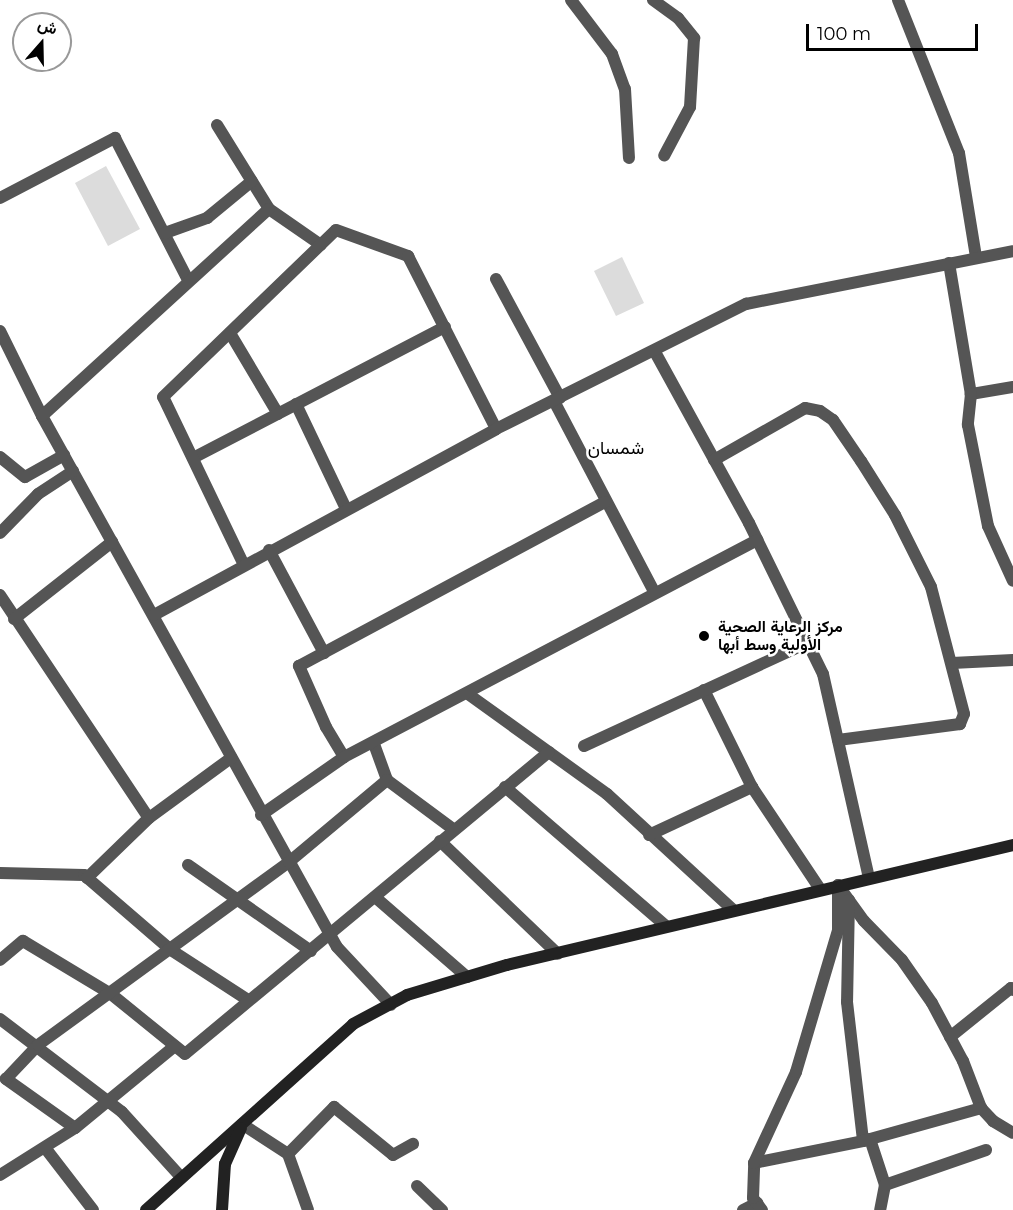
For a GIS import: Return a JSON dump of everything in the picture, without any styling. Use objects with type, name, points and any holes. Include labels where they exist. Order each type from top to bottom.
[{"type":"street","points":[[571,0],[612,54],[625,89],[629,158]]},
{"type":"street","points":[[653,0],[678,18],[694,38],[690,107],[664,156]]},
{"type":"street","points":[[898,0],[959,153],[976,257]]},
{"type":"street","points":[[217,125],[269,209],[321,245]]},
{"type":"street","points":[[0,198],[115,138],[188,280]]},
{"type":"street","points":[[165,233],[207,218],[252,181]]},
{"type":"street","points":[[42,416],[188,280],[269,209]]},
{"type":"street","points":[[243,563],[163,397],[336,230],[408,256],[496,429]]},
{"type":"street","points":[[154,615],[243,563],[496,429],[655,352],[746,304],[1013,251]]},
{"type":"street","points":[[949,263],[971,394],[968,425],[974,473],[988,526],[1013,581]]},
{"type":"street","points":[[496,279],[557,399],[605,502],[655,593]]},
{"type":"street","points":[[193,458],[445,327]]},
{"type":"street","points":[[0,331],[42,416],[154,615],[261,815],[331,935],[391,1005]]},
{"type":"street","points":[[230,333],[278,414]]},
{"type":"street","points":[[655,352],[758,540],[824,674],[869,878]]},
{"type":"street","points":[[971,394],[1013,387]]},
{"type":"street","points":[[296,404],[346,508]]},
{"type":"street","points":[[714,460],[805,408],[820,411],[833,420],[895,515],[931,587],[964,714],[960,724],[885,737],[838,740]]},
{"type":"street","points":[[0,457],[26,477],[64,455]]},
{"type":"street","points":[[0,533],[38,494],[73,471]]},
{"type":"street","points":[[344,757],[326,727],[299,666],[605,502]]},
{"type":"street","points":[[261,815],[344,757],[374,744],[758,540]]},
{"type":"street","points":[[14,619],[112,542]]},
{"type":"street","points":[[269,550],[324,652]]},
{"type":"street","points":[[0,596],[149,818]]},
{"type":"street","points":[[584,746],[809,642]]},
{"type":"street","points":[[952,663],[1013,660]]},
{"type":"street","points":[[704,690],[752,787],[820,889]]},
{"type":"street","points":[[468,694],[607,794],[733,910]]},
{"type":"street","points":[[374,744],[387,780],[453,830]]},
{"type":"street","points":[[0,960],[22,941],[111,994],[185,1054],[549,752]]},
{"type":"street","points":[[87,878],[149,818],[231,758]]},
{"type":"street","points":[[75,1128],[6,1078],[38,1045],[289,862],[387,780]]},
{"type":"street","points":[[505,787],[666,927]]},
{"type":"street","points":[[650,835],[752,787]]},
{"type":"street","points":[[440,841],[558,954]]},
{"type":"street","points":[[146,1210],[353,1024],[407,995],[467,977],[733,910],[1013,845]]},
{"type":"street","points":[[188,865],[311,951]]},
{"type":"street","points":[[0,873],[87,878],[171,950],[248,1000]]},
{"type":"street","points":[[838,885],[902,960],[950,1037],[981,1108],[993,1121],[1013,1133]]},
{"type":"street","points":[[743,1210],[759,1207],[753,1198],[754,1163],[796,1072],[838,930],[838,885]]},
{"type":"street","points":[[375,897],[467,977]]},
{"type":"street","points":[[849,900],[847,1002],[866,1140],[885,1185],[880,1210]]},
{"type":"street","points":[[950,1037],[1011,988],[1013,990]]},
{"type":"street","points":[[0,1019],[38,1045],[108,1100],[181,1177]]},
{"type":"street","points":[[0,1175],[46,1149],[75,1128],[175,1046]]},
{"type":"street","points":[[288,1154],[334,1107],[393,1155],[413,1143]]},
{"type":"street","points":[[754,1163],[866,1140],[981,1108]]},
{"type":"street","points":[[242,1124],[288,1154],[308,1210]]},
{"type":"street","points":[[222,1210],[225,1164],[242,1124]]},
{"type":"street","points":[[46,1149],[90,1209]]},
{"type":"street","points":[[885,1185],[986,1150]]},
{"type":"street","points":[[417,1186],[442,1210]]},
{"type":"shaded area","points":[[106,166],[140,229],[108,246],[75,183]]},
{"type":"shaded area","points":[[622,257],[644,303],[616,316],[594,271]]},
{"type":"place","name":"مركز الرعاية الصحية الأولية وسط أبها","points":[[704,636]]},
{"type":"district","name":"شمسان","points":[[616,448]]}]
